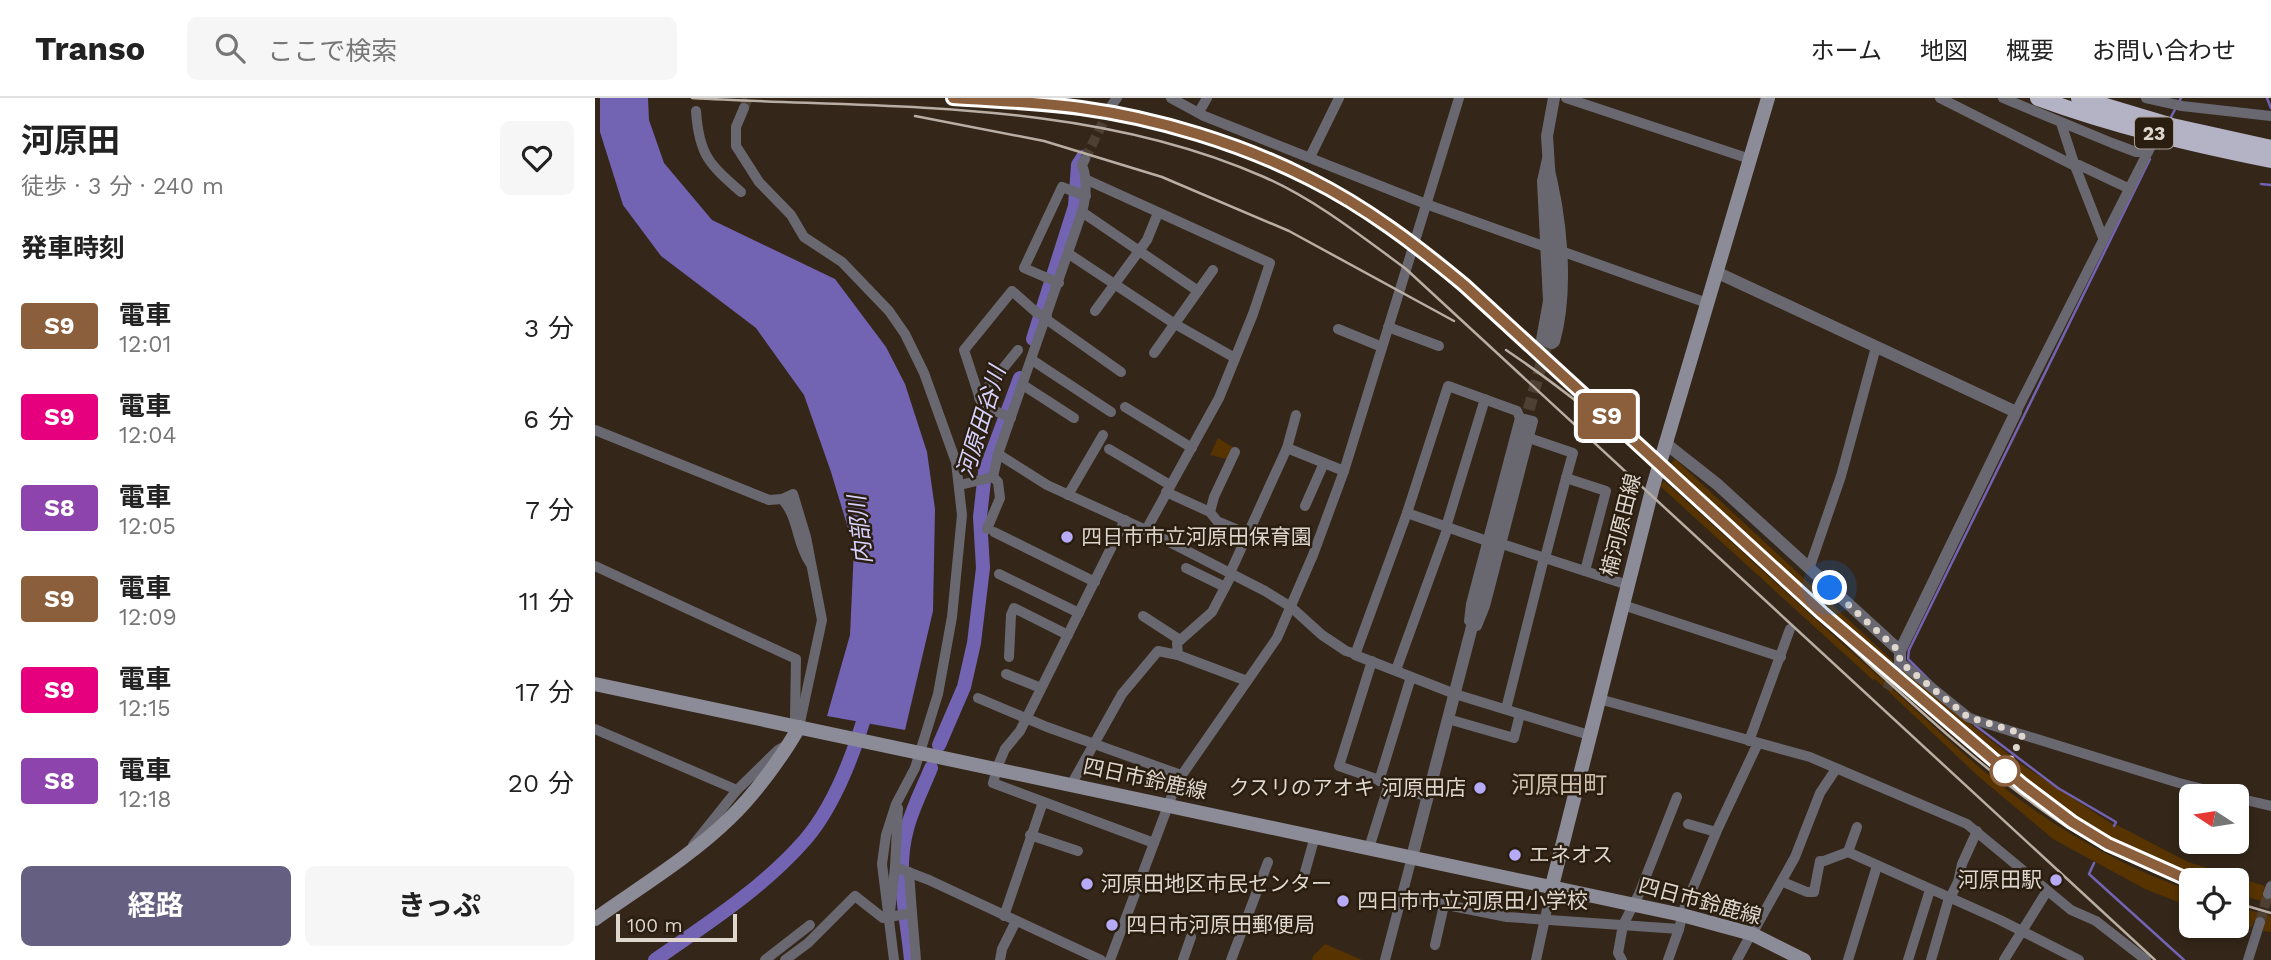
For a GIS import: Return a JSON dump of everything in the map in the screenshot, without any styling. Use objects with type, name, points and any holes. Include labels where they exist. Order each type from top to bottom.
[{"type":"highway","name":"23","points":[[2039,98],[2149,132],[2271,160]]},
{"type":"highway","name":"23","points":[[2078,98],[2172,126],[2271,148]]},
{"type":"main road","name":"楠河原田線","points":[[1552,886],[1665,443],[1768,98]]},
{"type":"main road","name":"四日市鈴鹿線","points":[[595,684],[1633,904],[1681,922],[1751,934],[1804,960]]},
{"type":"main road","points":[[595,919],[687,854],[732,816],[789,745],[799,727]]},
{"type":"street","points":[[1171,98],[1216,121],[1426,204],[1546,247]]},
{"type":"street","points":[[1199,112],[1207,98]]},
{"type":"street","points":[[1310,157],[1339,98]]},
{"type":"street","points":[[1110,960],[1181,775],[1277,638],[1291,607],[1344,471],[1459,98]]},
{"type":"street","points":[[1549,336],[1557,292],[1547,159],[1547,136],[1554,98]]},
{"type":"street","points":[[1566,98],[1750,159]]},
{"type":"street","points":[[1940,98],[2075,166],[2079,165],[2130,189]]},
{"type":"street","points":[[1898,661],[2016,412],[2150,147],[2136,152],[2061,124],[2003,98]]},
{"type":"street","points":[[2146,98],[2175,105],[2268,116]]},
{"type":"street","points":[[2165,117],[2175,105]]},
{"type":"street","points":[[744,108],[736,127],[736,146],[759,182],[791,215],[804,237],[842,262],[889,311],[905,334],[924,373],[956,462],[962,514],[952,617],[937,694],[895,804],[886,835],[882,864],[894,960]]},
{"type":"street","points":[[696,111],[701,148],[711,164],[741,192]]},
{"type":"street","points":[[2061,124],[2103,238]]},
{"type":"street","points":[[985,479],[999,454],[1009,417],[1032,360],[1055,281],[1069,254],[1082,212],[1080,194],[1085,179],[1082,165],[1085,159]]},
{"type":"street","points":[[1547,159],[1557,195],[1563,274],[1560,319],[1555,342],[1552,344],[1541,340],[1548,301],[1542,181],[1547,159]]},
{"type":"street","points":[[1085,179],[1270,263],[1219,398],[1146,530]]},
{"type":"street","points":[[1055,281],[1024,268],[1062,187],[1080,194]]},
{"type":"street","points":[[1082,212],[1198,291]]},
{"type":"street","points":[[1095,311],[1147,240],[1158,213]]},
{"type":"street","points":[[1561,251],[1707,303]]},
{"type":"street","points":[[1069,254],[1175,324],[1235,358]]},
{"type":"street","points":[[1154,353],[1213,270]]},
{"type":"street","points":[[1716,272],[2016,412]]},
{"type":"street","points":[[1009,417],[982,405],[964,350],[1012,290],[1121,372]]},
{"type":"street","points":[[1388,327],[1439,346]]},
{"type":"street","points":[[1338,329],[1382,347]]},
{"type":"street","points":[[1809,569],[1840,476],[1876,347]]},
{"type":"street","points":[[979,398],[1018,350]]},
{"type":"street","points":[[1032,360],[1111,412]]},
{"type":"street","points":[[1023,385],[1074,418]]},
{"type":"street","points":[[1356,654],[1408,513],[1448,386],[1517,411],[1524,427],[1502,544],[1485,606],[1467,643]]},
{"type":"street","points":[[1396,670],[1447,527],[1485,400]]},
{"type":"street","points":[[1125,407],[1192,448]]},
{"type":"street","points":[[1178,655],[1177,643],[1212,612],[1225,587],[1287,448],[1296,415]]},
{"type":"street","points":[[1506,709],[1573,453],[1524,427]]},
{"type":"street","points":[[1467,643],[1471,604],[1487,541],[1524,427]]},
{"type":"street","points":[[1385,960],[1524,427]]},
{"type":"street","points":[[595,430],[769,500],[782,499],[794,516],[804,554],[810,563],[822,620],[799,727]]},
{"type":"street","points":[[1068,495],[1103,435]]},
{"type":"street","points":[[1665,443],[1717,484],[1809,569],[1898,661],[1968,717],[2183,784]]},
{"type":"street","points":[[1287,448],[1344,471]]},
{"type":"street","points":[[1109,449],[1168,489],[1210,512],[1217,521],[1248,534]]},
{"type":"street","points":[[1210,512],[1235,452]]},
{"type":"street","points":[[999,454],[1047,485],[1146,530],[1291,607],[1322,635],[1346,651],[1455,694],[1589,736]]},
{"type":"street","points":[[1305,506],[1324,463]]},
{"type":"street","points":[[1566,478],[1606,491],[1585,571]]},
{"type":"street","points":[[960,485],[985,479],[999,482],[1000,498],[990,531],[1095,582]]},
{"type":"street","points":[[1408,513],[1487,541]]},
{"type":"street","points":[[999,763],[1026,719],[1125,520]]},
{"type":"street","points":[[1502,544],[1628,585]]},
{"type":"street","points":[[595,566],[796,659],[795,718],[799,727]]},
{"type":"street","points":[[1186,568],[1225,587]]},
{"type":"street","points":[[999,574],[1079,613]]},
{"type":"street","points":[[1623,605],[1781,657]]},
{"type":"street","points":[[1009,657],[1011,615],[1014,608],[1068,635]]},
{"type":"street","points":[[1143,615],[1180,640]]},
{"type":"street","points":[[1668,960],[1753,742],[1790,629]]},
{"type":"street","points":[[1071,785],[1122,694],[1158,651],[1178,655],[1248,681]]},
{"type":"street","points":[[1371,660],[1339,766],[1427,797]]},
{"type":"street","points":[[1006,674],[1041,688]]},
{"type":"street","points":[[1369,848],[1411,677]]},
{"type":"street","points":[[978,698],[1026,719],[1181,775]]},
{"type":"street","points":[[1599,699],[1811,757],[1967,824],[2071,910],[2096,921],[2146,960]]},
{"type":"street","points":[[1448,719],[1514,738],[1520,713]]},
{"type":"street","points":[[595,729],[737,790]]},
{"type":"street","points":[[687,854],[737,790],[778,750],[789,745]]},
{"type":"street","points":[[1737,960],[1783,882],[1820,793],[1836,769]]},
{"type":"street","points":[[995,776],[993,783],[1154,843]]},
{"type":"street","points":[[1622,960],[1618,953],[1623,925],[1677,797]]},
{"type":"street","points":[[2249,801],[2271,806]]},
{"type":"street","points":[[1004,915],[1042,802]]},
{"type":"street","points":[[895,804],[898,809],[907,913],[916,960]]},
{"type":"street","points":[[1688,824],[1716,832]]},
{"type":"street","points":[[1848,852],[1857,827]]},
{"type":"street","points":[[1931,960],[1962,864],[1977,831]]},
{"type":"street","points":[[1030,835],[1078,851]]},
{"type":"street","points":[[1305,872],[1315,836]]},
{"type":"street","points":[[1783,882],[1807,892],[1814,891],[1822,861],[1848,852],[2022,931],[2079,960]]},
{"type":"street","points":[[1231,960],[1268,862]]},
{"type":"street","points":[[1848,960],[1877,866]]},
{"type":"street","points":[[902,869],[1099,959]]},
{"type":"street","points":[[889,916],[902,869]]},
{"type":"street","points":[[1536,960],[1552,886]]},
{"type":"street","points":[[1909,960],[1930,890]]},
{"type":"street","points":[[2004,960],[2047,891]]},
{"type":"street","points":[[785,960],[808,943],[855,895],[883,918],[907,913]]},
{"type":"street","points":[[1402,896],[1507,917],[1623,925],[1681,922]]},
{"type":"street","points":[[1435,945],[1444,905]]},
{"type":"street","points":[[1000,960],[1002,949],[1016,921]]},
{"type":"street","points":[[2248,960],[2260,922]]},
{"type":"street","points":[[765,960],[810,925]]},
{"type":"street","points":[[1183,960],[1191,937]]},
{"type":"shaded area","points":[[1218,438],[1234,448],[1227,459],[1210,455]]},
{"type":"shaded area","points":[[1675,459],[1893,661],[1893,664],[2021,764],[2115,826],[2188,862],[2207,868],[2179,868],[2179,873],[2131,849],[2061,807],[1974,742],[1668,466]]},
{"type":"shaded area","points":[[1664,481],[1998,783],[2056,825],[2100,850],[2179,886],[2179,902],[2145,889],[2053,839],[1978,776],[1884,687],[1873,680],[1660,486]]},
{"type":"shaded area","points":[[2249,881],[2265,886],[2263,892],[2271,895],[2271,904],[2249,898]]},
{"type":"shaded area","points":[[2249,910],[2271,916],[2271,932],[2263,931],[2263,923],[2254,921],[2252,927],[2249,926]]},
{"type":"shaded area","points":[[1325,944],[1362,960],[1312,960]]},
{"type":"water","points":[[600,98],[648,98],[649,120],[664,163],[712,220],[835,279],[886,347],[905,384],[927,452],[935,509],[933,611],[905,730],[827,716],[850,635],[854,548],[804,395],[756,328],[661,256],[623,205],[600,132]]},
{"type":"waterway","points":[[2170,119],[2181,98]]},
{"type":"waterway","points":[[2267,98],[2271,108]]},
{"type":"waterway","name":"河原田谷川","points":[[1033,339],[1075,206],[1078,165],[1083,157]]},
{"type":"waterway","points":[[1933,684],[1908,659],[1909,650],[2150,159]]},
{"type":"waterway","points":[[2261,184],[2271,185]]},
{"type":"waterway","name":"河原田谷川","points":[[939,745],[964,687],[974,643],[983,568],[980,517],[985,472],[1020,378]]},
{"type":"waterway","name":"内部川","points":[[655,960],[753,890],[805,840],[835,794],[868,705]]},
{"type":"waterway","points":[[1975,725],[2058,788],[2116,822],[2114,826]]},
{"type":"waterway","name":"河原田谷川","points":[[911,960],[902,862],[907,829],[931,768]]},
{"type":"waterway","points":[[2094,863],[2089,874],[2184,960]]},
{"type":"tunnel","points":[[744,108],[748,98]]},
{"type":"tunnel","points":[[1085,159],[1111,106]]},
{"type":"tunnel","points":[[1524,427],[1549,336]]},
{"type":"tunnel","points":[[1887,689],[1896,669]]},
{"type":"tunnel","points":[[2260,922],[2268,894]]},
{"type":"railway","points":[[692,98],[910,107],[1055,120],[1126,133],[1196,151],[1264,177],[1302,196],[1406,269],[2155,960]]},
{"type":"railway","points":[[953,98],[1063,106],[1125,115],[1214,140],[1300,175],[1380,221],[1439,263],[1481,298],[1580,391]]},
{"type":"railway","points":[[915,116],[1044,141],[1162,177],[1289,231],[1454,321]]},
{"type":"railway","points":[[1506,350],[1555,385],[1649,461],[1894,687],[1990,770],[2082,836],[2179,882]]},
{"type":"railway","points":[[2249,907],[2271,913]]},
{"type":"train","name":"S9","points":[[953,98],[1081,108],[1177,128],[1311,179],[1364,211],[1420,248],[1464,285],[1822,613],[1954,729],[2072,822],[2108,844],[2179,876]]},
{"type":"place","name":"四日市市立河原田保育園","points":[[1067,537]]},
{"type":"place","name":"クスリのアオキ 河原田店","points":[[1480,788]]},
{"type":"place","name":"エネオス","points":[[1515,855]]},
{"type":"place","name":"河原田駅","points":[[2056,880]]},
{"type":"place","name":"河原田地区市民センター","points":[[1087,884]]},
{"type":"place","name":"四日市市立河原田小学校","points":[[1343,901]]},
{"type":"place","name":"四日市河原田郵便局","points":[[1112,925]]},
{"type":"district","name":"河原田町","points":[[1559,785]]},
{"type":"route","points":[[1830,588],[1899,651],[1900,662],[1968,717],[2023,734],[2005,771]]}]
